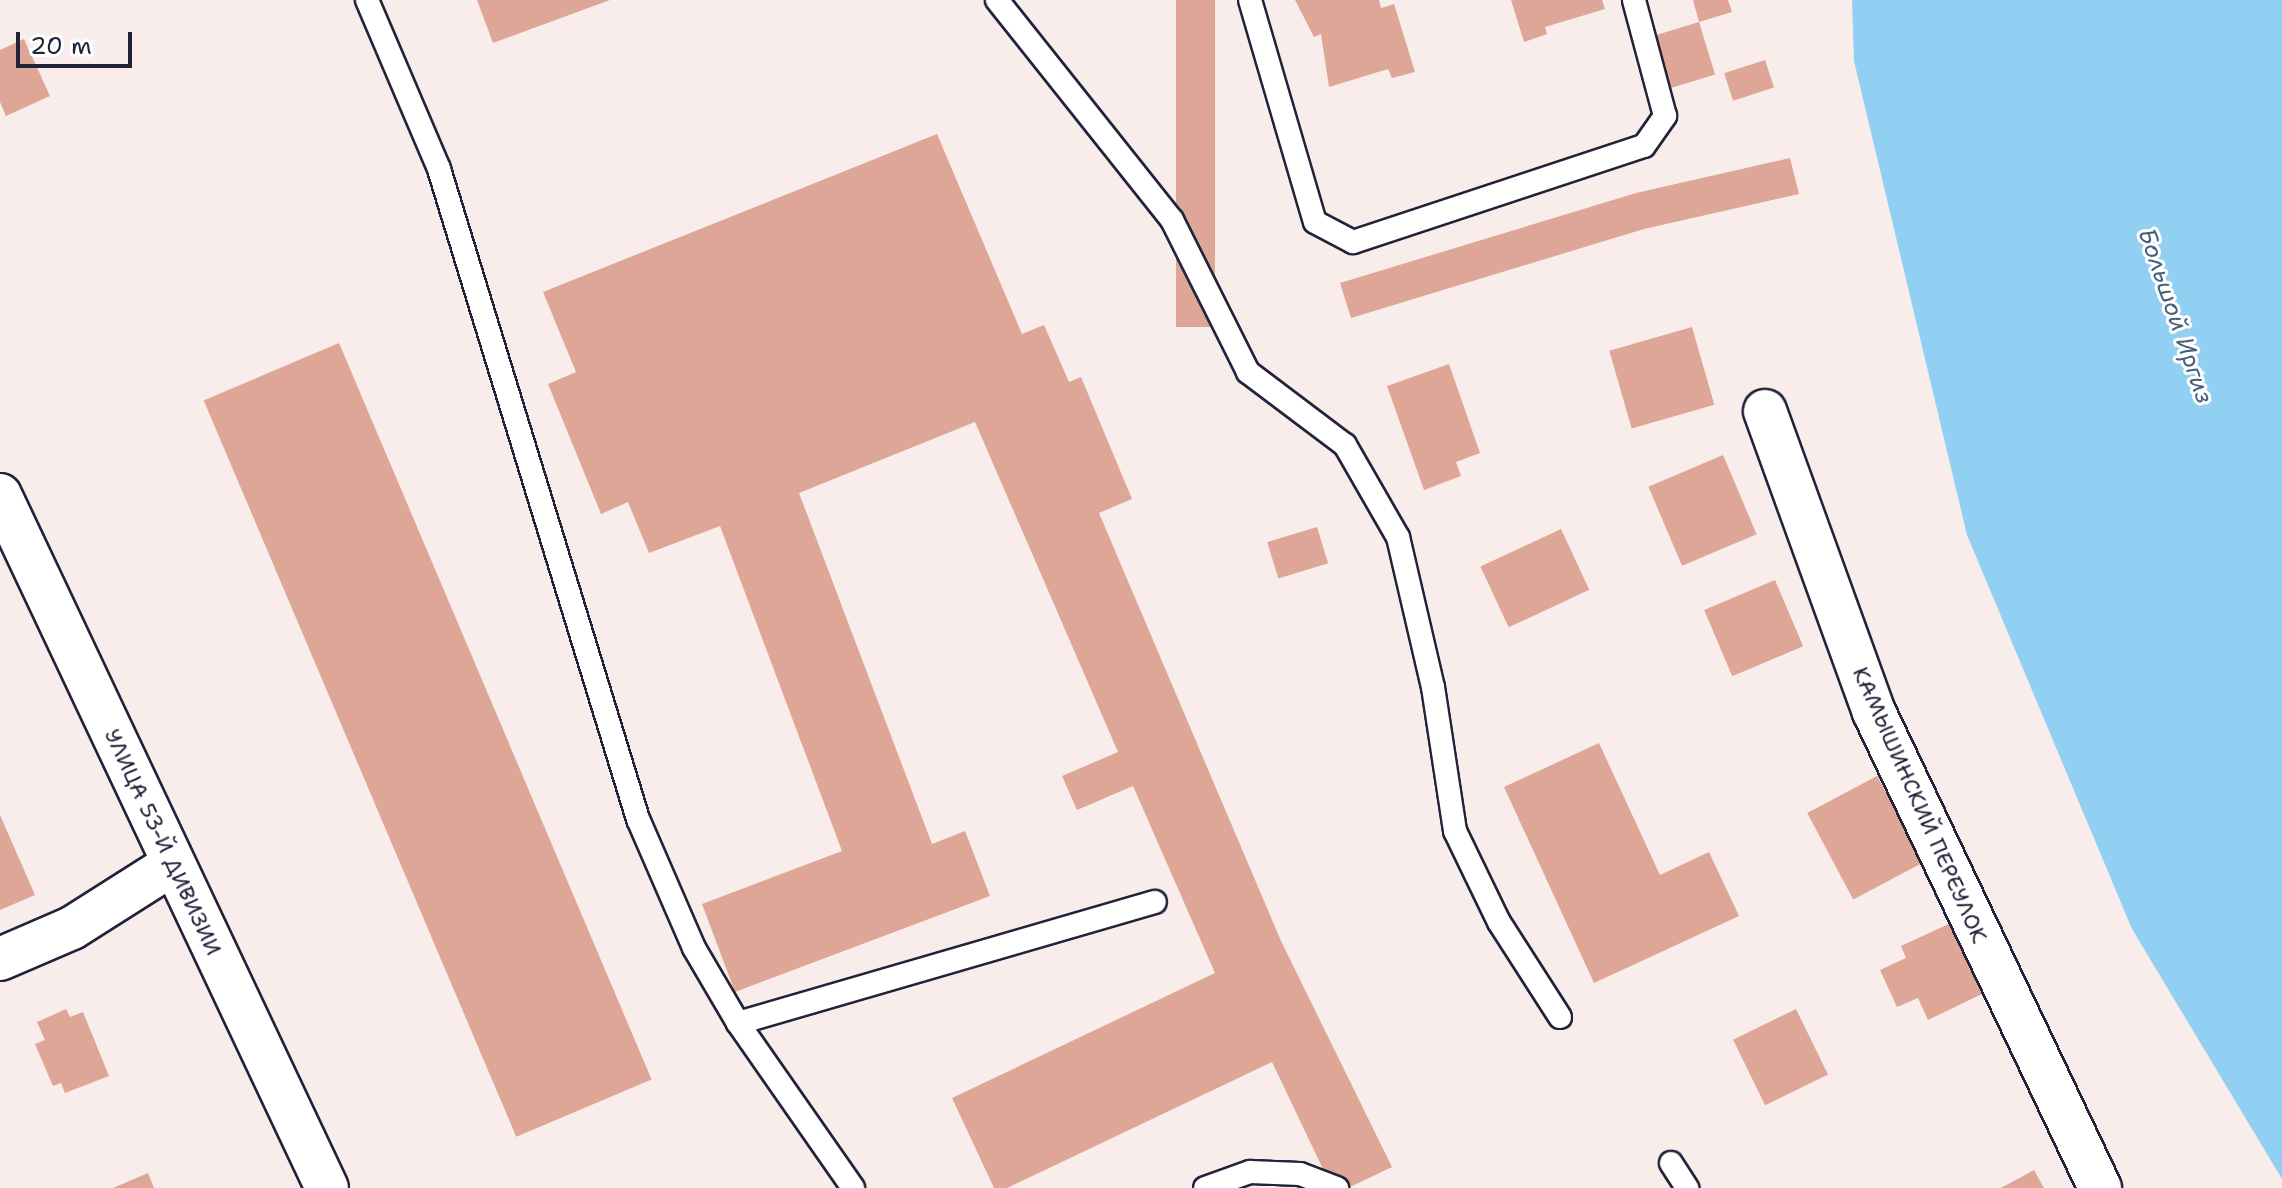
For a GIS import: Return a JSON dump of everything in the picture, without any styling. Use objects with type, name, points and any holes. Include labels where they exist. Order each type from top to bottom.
[{"type":"street","name":"КАМЫШИНСКИЙ ПЕРЕУЛОК","points":[[1765,411],[1874,712],[2100,1188]]},
{"type":"street","name":"УЛИЦА 53-Й ДИВИЗИИ","points":[[0,495],[327,1188]]},
{"type":"street","points":[[0,959],[72,928],[173,864]]},
{"type":"lane","points":[[367,0],[439,169],[638,819],[694,948],[738,1023],[853,1188]]},
{"type":"lane","points":[[997,0],[1172,220],[1248,372],[1345,445],[1398,537],[1433,687],[1455,831],[1499,922],[1560,1017]]},
{"type":"lane","points":[[1250,0],[1315,222],[1353,242],[1644,146],[1665,116],[1634,0]]},
{"type":"lane","points":[[738,1023],[1155,902]]},
{"type":"lane","points":[[1671,1163],[1687,1188]]},
{"type":"lane","points":[[1205,1188],[1250,1172],[1300,1174],[1337,1188]]},
{"type":"water","name":"Большой Иргиз","points":[[1852,0],[2282,0],[2282,1179],[2132,929],[1967,535],[1854,61]]},
{"type":"building","points":[[477,0],[610,0],[493,43]]},
{"type":"building","points":[[1176,0],[1215,0],[1215,327],[1176,327]]},
{"type":"building","points":[[1295,0],[1379,0],[1381,8],[1394,4],[1415,72],[1392,78],[1388,69],[1329,87],[1321,34],[1314,37]]},
{"type":"building","points":[[1511,0],[1602,0],[1605,9],[1545,27],[1547,34],[1524,42]]},
{"type":"building","points":[[1693,0],[1728,0],[1732,12],[1699,22]]},
{"type":"building","points":[[1699,22],[1715,75],[1670,88],[1654,36]]},
{"type":"building","points":[[24,39],[50,96],[6,116],[0,102],[0,50]]},
{"type":"building","points":[[1765,60],[1774,88],[1733,101],[1724,73]]},
{"type":"building","points":[[937,134],[1022,334],[1044,325],[1069,382],[1081,377],[1132,499],[1099,513],[1281,941],[1392,1167],[1348,1188],[1332,1188],[1272,1062],[1007,1188],[994,1188],[952,1098],[1215,973],[1133,786],[1077,810],[1062,776],[1118,752],[975,422],[799,493],[932,844],[965,831],[990,896],[735,992],[702,904],[842,851],[720,526],[649,553],[628,502],[601,514],[548,384],[576,372],[543,292]]},
{"type":"building","points":[[1790,158],[1799,194],[1644,229],[1351,318],[1340,283],[1636,193]]},
{"type":"building","points":[[1692,327],[1714,405],[1632,429],[1609,351]]},
{"type":"building","points":[[339,343],[652,1079],[516,1137],[204,400]]},
{"type":"building","points":[[1449,364],[1480,453],[1456,462],[1461,476],[1424,490],[1387,386]]},
{"type":"building","points":[[1723,455],[1757,534],[1682,566],[1648,487]]},
{"type":"building","points":[[1317,527],[1328,563],[1278,579],[1267,542]]},
{"type":"building","points":[[1561,529],[1589,590],[1509,627],[1480,567]]},
{"type":"building","points":[[1775,580],[1803,646],[1732,676],[1704,610]]},
{"type":"building","points":[[1599,743],[1660,875],[1709,852],[1739,916],[1594,983],[1504,787]]},
{"type":"building","points":[[1877,776],[1923,863],[1853,900],[1807,813]]},
{"type":"building","points":[[0,815],[35,895],[0,910]]},
{"type":"building","points":[[1953,922],[1986,992],[1928,1020],[1918,998],[1897,1007],[1880,970],[1906,958],[1901,946]]},
{"type":"building","points":[[66,1009],[70,1017],[83,1012],[109,1076],[65,1093],[61,1083],[53,1086],[35,1044],[45,1040],[37,1022]]},
{"type":"building","points":[[1796,1009],[1828,1075],[1765,1105],[1733,1040]]},
{"type":"building","points":[[2034,1170],[2044,1188],[2001,1188]]},
{"type":"building","points":[[148,1173],[154,1188],[113,1188]]}]
